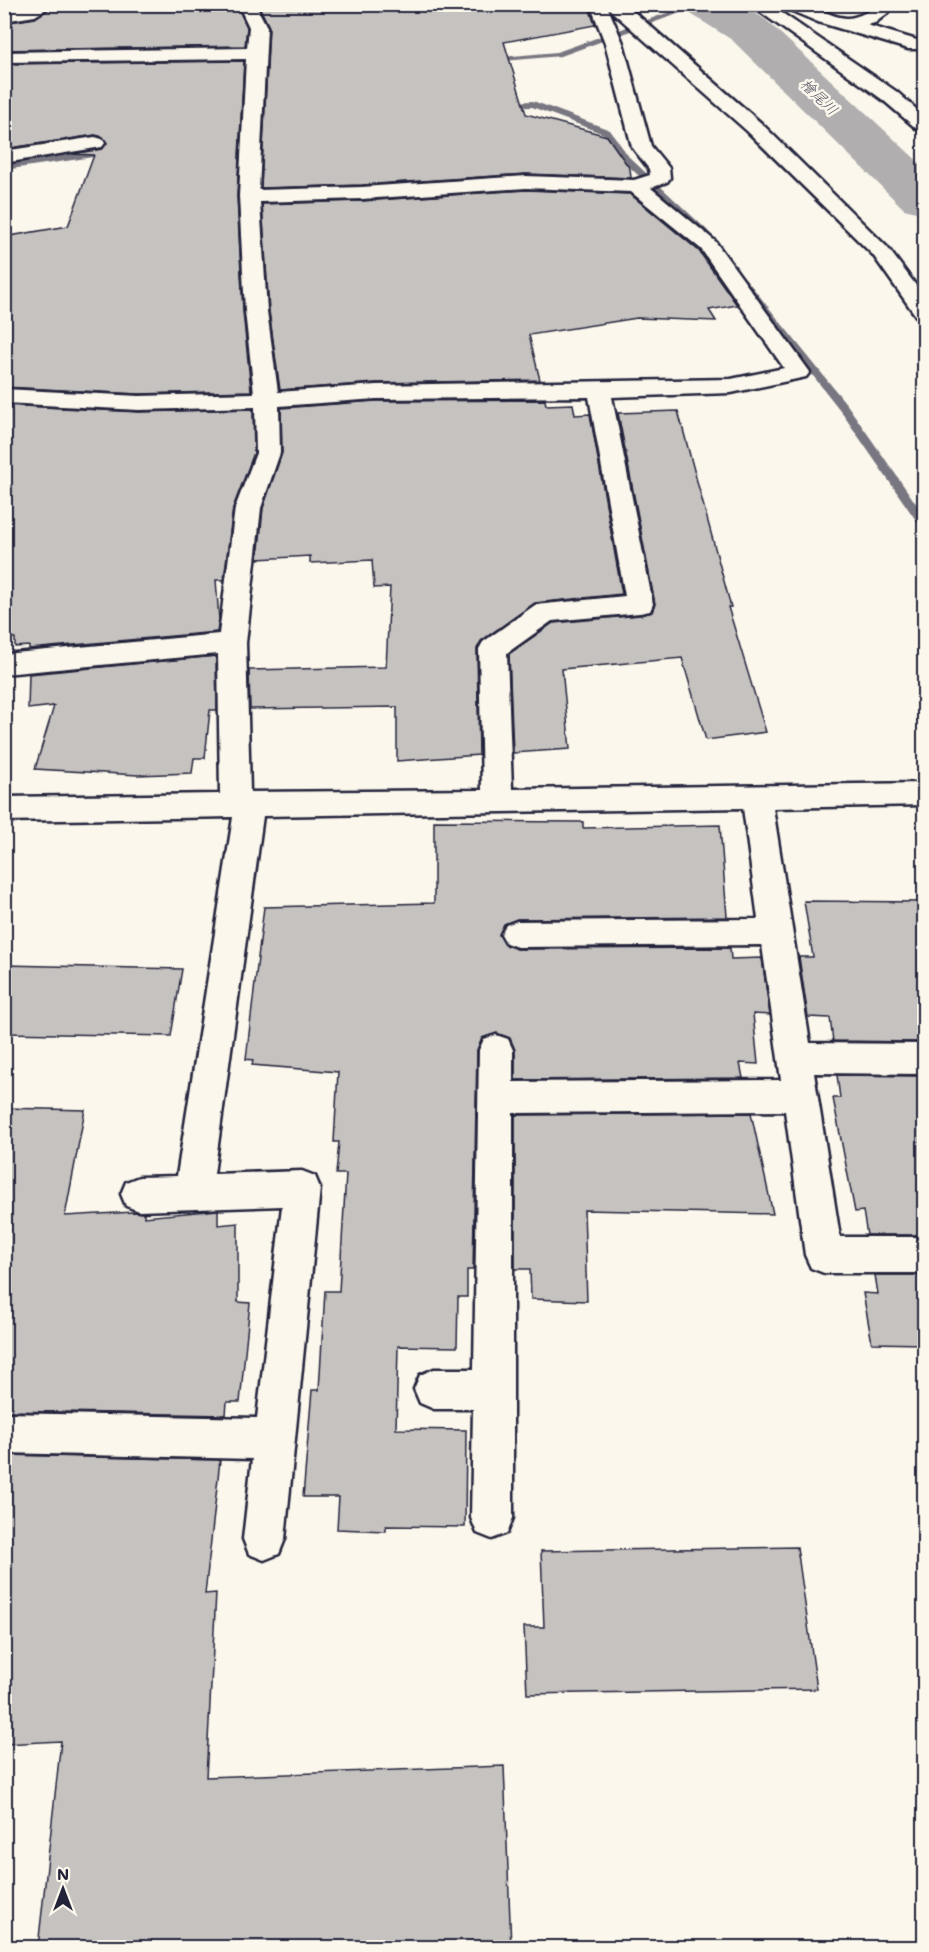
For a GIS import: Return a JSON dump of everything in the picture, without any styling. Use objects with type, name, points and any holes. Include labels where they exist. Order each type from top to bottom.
[{"type":"street","points":[[4,16],[29,12],[46,4]]},
{"type":"street","points":[[193,1192],[243,804],[232,643],[248,508],[268,453],[267,400],[256,311],[249,196],[258,27],[246,4]]},
{"type":"street","points":[[249,196],[362,193],[526,182],[636,186],[660,178],[659,168],[642,147],[614,43],[598,4]]},
{"type":"street","points":[[614,4],[753,127],[880,251],[924,312]]},
{"type":"street","points":[[757,4],[890,96],[924,124]]},
{"type":"street","points":[[791,4],[838,23],[920,48]]},
{"type":"street","points":[[838,23],[860,24],[870,20],[884,8],[891,25],[920,48]]},
{"type":"street","points":[[4,57],[255,53]]},
{"type":"street","points":[[4,157],[95,143]]},
{"type":"street","points":[[4,396],[139,403],[267,400],[376,392],[599,390],[731,386],[798,372],[708,245],[636,186]]},
{"type":"street","points":[[497,801],[493,649],[545,612],[640,604],[599,390]]},
{"type":"street","points":[[4,664],[232,643]]},
{"type":"street","points":[[4,809],[924,794]]},
{"type":"street","points":[[756,797],[824,1254],[924,1254]]},
{"type":"street","points":[[517,934],[777,932]]},
{"type":"street","points":[[492,1518],[496,1050]]},
{"type":"street","points":[[796,1058],[924,1059]]},
{"type":"street","points":[[496,1098],[802,1095]]},
{"type":"street","points":[[139,1194],[302,1188],[264,1539]]},
{"type":"street","points":[[434,1389],[493,1389]]},
{"type":"street","points":[[4,1434],[275,1438]]},
{"type":"building","points":[[56,4],[236,4],[247,27],[245,46],[4,50],[4,23],[35,18]]},
{"type":"building","points":[[258,4],[588,4],[595,25],[504,42],[526,114],[607,136],[630,169],[631,178],[526,174],[362,185],[261,188],[269,27]]},
{"type":"building","points":[[244,61],[237,196],[243,311],[251,391],[139,394],[4,387],[4,237],[68,226],[94,155],[72,154],[102,149],[107,143],[103,137],[95,135],[4,149],[4,64]]},
{"type":"building","points":[[526,190],[630,194],[699,251],[737,305],[709,310],[716,321],[637,318],[529,335],[540,380],[376,383],[280,390],[269,311],[262,204],[362,201]]},
{"type":"building","points":[[545,400],[546,405],[573,404],[575,415],[590,414],[622,594],[535,603],[481,641],[477,649],[479,755],[397,761],[397,707],[250,709],[249,670],[386,667],[390,587],[374,588],[372,560],[310,563],[310,556],[258,559],[263,508],[282,453],[281,408],[376,401]]},
{"type":"building","points":[[4,405],[139,412],[253,409],[254,453],[233,508],[224,580],[216,580],[219,619],[217,632],[29,649],[29,646],[15,647],[15,638],[4,638]]},
{"type":"building","points":[[678,411],[731,607],[728,607],[766,732],[706,740],[682,658],[562,669],[570,749],[513,753],[509,654],[553,623],[652,612],[655,604],[618,413]]},
{"type":"building","points":[[216,656],[217,710],[210,710],[205,758],[194,758],[192,773],[138,775],[35,769],[54,706],[28,709],[29,674]]},
{"type":"building","points":[[434,821],[583,822],[583,828],[720,825],[727,917],[517,919],[504,924],[499,935],[505,945],[517,949],[730,948],[731,959],[762,958],[770,1015],[753,1014],[758,1064],[740,1063],[743,1078],[515,1080],[515,1050],[510,1038],[497,1033],[482,1038],[477,1050],[473,1270],[467,1270],[467,1297],[458,1297],[457,1347],[398,1346],[396,1429],[466,1430],[465,1527],[386,1526],[386,1531],[337,1529],[339,1497],[303,1497],[312,1390],[319,1390],[325,1291],[339,1291],[346,1174],[336,1174],[339,1142],[334,1142],[338,1072],[252,1065],[253,1060],[246,1059],[264,907],[434,903]]},
{"type":"building","points":[[804,901],[924,902],[924,1042],[833,1041],[830,1018],[808,1017],[799,957],[813,957]]},
{"type":"building","points":[[4,965],[182,969],[171,1036],[4,1033]]},
{"type":"building","points":[[837,1075],[924,1076],[924,1235],[867,1235],[863,1211],[855,1212],[833,1098],[840,1098]]},
{"type":"building","points":[[4,1108],[85,1110],[65,1216],[134,1212],[144,1213],[144,1217],[218,1210],[218,1225],[238,1223],[238,1302],[250,1303],[240,1402],[227,1402],[226,1415],[4,1411]]},
{"type":"building","points":[[751,1113],[773,1214],[584,1210],[587,1301],[531,1299],[530,1269],[515,1269],[515,1115]]},
{"type":"building","points":[[875,1275],[924,1275],[924,1344],[872,1343],[863,1293],[878,1294]]},
{"type":"building","points":[[4,1455],[220,1460],[205,1594],[216,1593],[206,1777],[504,1766],[511,1947],[38,1947],[61,1741],[4,1744]]},
{"type":"building","points":[[797,1547],[817,1689],[527,1694],[524,1627],[544,1627],[541,1551]]},
{"type":"waterway","points":[[491,60],[558,54],[701,4]]},
{"type":"waterway","name":"檜尾川","points":[[708,4],[749,30],[924,197]]},
{"type":"waterway","points":[[504,105],[533,104],[607,132],[626,159],[704,232],[716,247]]},
{"type":"waterway","points":[[4,167],[111,152]]},
{"type":"waterway","points":[[742,280],[844,408],[924,523]]}]
